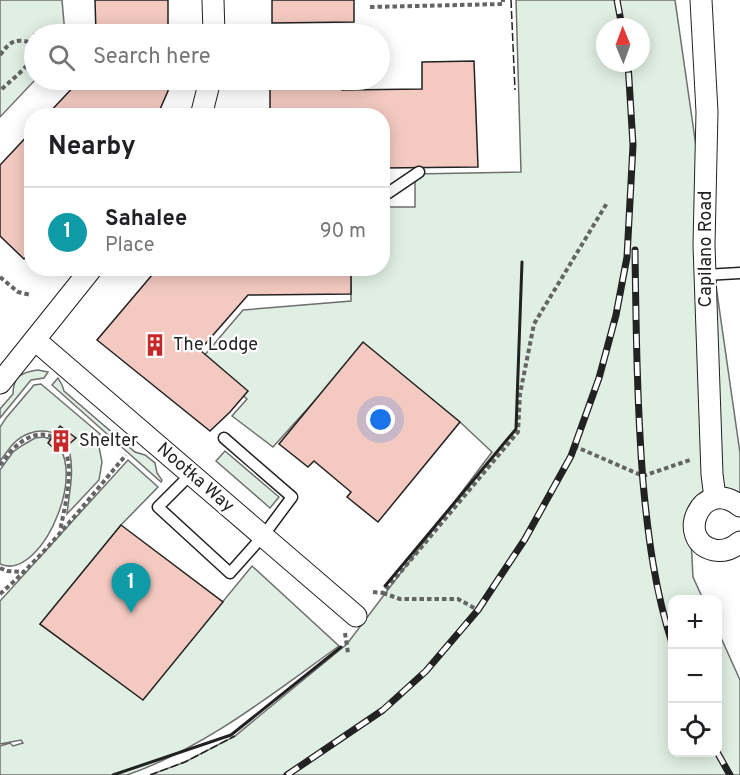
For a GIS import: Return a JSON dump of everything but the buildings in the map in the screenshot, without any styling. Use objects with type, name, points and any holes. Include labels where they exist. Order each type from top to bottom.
[{"type":"street","points":[[213,0],[214,24]]},
{"type":"street","name":"Capilano Road","points":[[701,0],[707,112],[704,245],[711,452],[715,498]]},
{"type":"street","points":[[203,108],[208,90]]},
{"type":"street","points":[[0,383],[86,276]]},
{"type":"street","name":"Nootka Way","points":[[34,340],[263,536],[350,625]]},
{"type":"street","points":[[740,506],[729,499],[715,498],[703,505],[695,516],[694,523],[702,543],[714,550],[727,550],[740,542]]},
{"type":"lane","points":[[390,192],[419,172]]},
{"type":"lane","points":[[705,274],[740,273]]},
{"type":"lane","points":[[191,474],[158,507],[230,573],[263,536],[292,497],[224,438]]},
{"type":"path","points":[[370,7],[503,4],[502,0]]},
{"type":"path","points":[[0,55],[14,41],[24,41]]},
{"type":"path","points":[[0,91],[24,69]]},
{"type":"path","points":[[383,593],[518,432],[520,394],[534,324],[607,203]]},
{"type":"path","points":[[0,277],[18,292],[31,295]]},
{"type":"path","points":[[0,465],[15,447],[31,436],[45,434],[53,436],[64,448],[69,470],[60,532]]},
{"type":"path","points":[[574,446],[643,476],[711,452]]},
{"type":"path","points":[[0,594],[60,532],[126,455]]},
{"type":"path","points":[[0,568],[23,572]]},
{"type":"path","points":[[373,592],[399,599],[458,599],[478,610]]},
{"type":"path","points":[[348,653],[350,625]]},
{"type":"green space","points":[[0,0],[62,0],[64,24],[24,24],[26,90],[0,117]]},
{"type":"green space","points":[[516,0],[675,0],[740,453],[740,494],[690,519],[693,577],[701,595],[668,595],[668,757],[722,757],[722,640],[740,680],[740,775],[150,775],[185,762],[235,736],[347,644],[492,452],[460,422],[365,345],[273,447],[232,416],[247,399],[203,357],[243,310],[351,301],[351,276],[390,276],[390,207],[415,207],[415,174],[521,172]]},
{"type":"green space","points":[[38,370],[48,372],[44,378],[31,380],[0,418],[0,409],[13,394],[13,388],[19,376]]},
{"type":"green space","points":[[58,378],[64,391],[135,452],[145,455],[155,463],[161,482],[52,385]]},
{"type":"green space","points":[[41,384],[100,434],[97,437],[102,462],[99,480],[67,514],[71,462],[67,445],[61,438],[46,431],[30,433],[14,443],[0,461],[0,427],[34,385]]},
{"type":"green space","points":[[44,437],[59,447],[66,466],[65,489],[58,513],[47,536],[33,555],[17,565],[0,564],[0,470],[13,452],[35,438]]},
{"type":"green space","points":[[225,451],[279,497],[270,508],[216,461]]},
{"type":"green space","points":[[128,460],[158,487],[121,525],[40,624],[143,699],[252,566],[339,646],[211,735],[156,764],[127,775],[0,775],[0,746],[23,743],[21,740],[0,744],[0,601]]},
{"type":"railway","points":[[617,0],[620,18]]},
{"type":"railway","points":[[287,775],[383,710],[426,671],[478,610],[525,539],[571,456],[599,378],[616,315],[627,257],[633,145],[629,72]]},
{"type":"railway","points":[[635,250],[636,337],[643,482],[653,563],[668,629]]},
{"type":"railway","points":[[720,757],[730,775]]},
{"type":"fence","points":[[511,0],[515,90]]},
{"type":"fence","points":[[150,775],[185,762],[235,736]]},
{"type":"wall","points":[[385,586],[516,429],[522,262]]},
{"type":"wall","points":[[113,775],[231,735],[341,647]]},
{"type":"place","name":"The Lodge","points":[[155,345]]},
{"type":"place","name":"Shelter","points":[[61,441]]},
{"type":"place","name":"Sahalee","points":[[131,613]]}]
